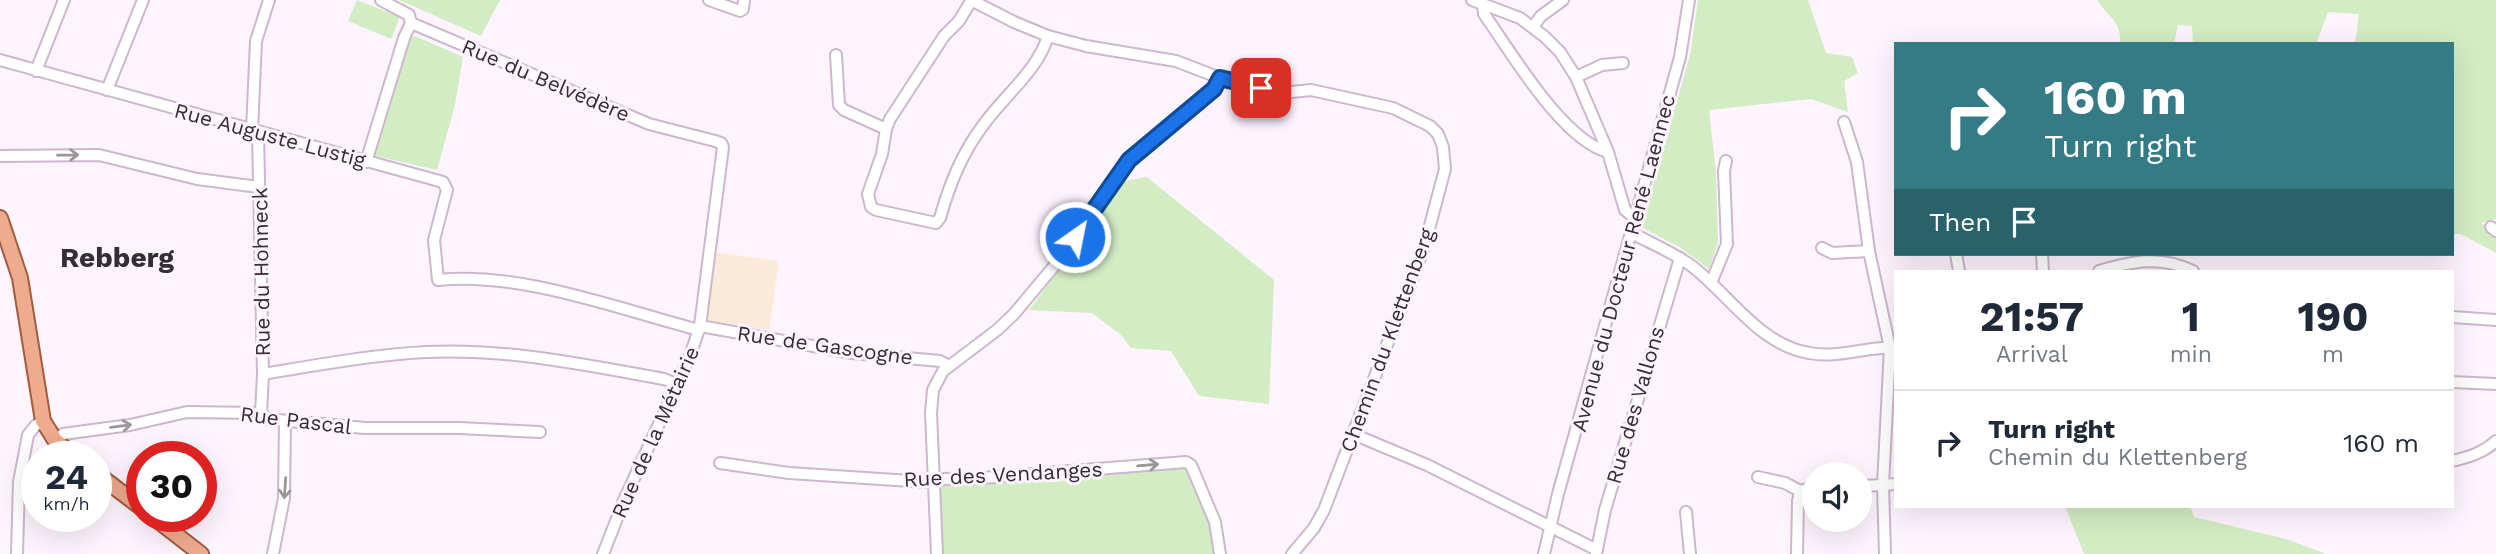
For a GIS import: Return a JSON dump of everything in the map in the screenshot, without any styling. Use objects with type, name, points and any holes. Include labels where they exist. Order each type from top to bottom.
[{"type":"main road","points":[[0,218],[20,278],[43,421],[55,440]]},
{"type":"main road","points":[[112,485],[126,496]]},
{"type":"main road","points":[[173,532],[201,554]]},
{"type":"street","points":[[36,71],[64,0]]},
{"type":"street","points":[[107,90],[143,0]]},
{"type":"street","points":[[255,131],[256,41],[269,0]]},
{"type":"street","name":"Rue du Belvédère","points":[[381,0],[409,15],[411,23],[649,124],[721,143]]},
{"type":"street","points":[[709,0],[740,11],[744,4]]},
{"type":"street","points":[[971,0],[959,21],[944,36],[886,129],[882,154],[868,194],[871,207],[883,213],[936,223],[940,218],[953,175],[980,129],[1043,53],[1048,36]]},
{"type":"street","name":"Chemin du Klettenberg","points":[[971,0],[1048,36],[1086,46],[1176,61],[1220,78],[1282,93],[1311,90],[1393,108],[1430,126],[1438,134],[1443,147],[1445,169],[1424,248],[1324,510],[1314,528],[1292,554]]},
{"type":"street","points":[[1472,0],[1505,12],[1534,27],[1560,52],[1576,77],[1608,152],[1625,209],[1636,219]]},
{"type":"street","points":[[1505,12],[1509,0]]},
{"type":"street","points":[[1534,27],[1541,16],[1563,0]]},
{"type":"street","name":"Avenue du Docteur René Laennec","points":[[1545,554],[1679,57],[1689,0]]},
{"type":"street","points":[[1483,6],[1484,14],[1560,119],[1596,149],[1608,152]]},
{"type":"street","points":[[366,162],[411,23]]},
{"type":"street","points":[[836,55],[839,105],[844,110],[886,129]]},
{"type":"street","name":"Rue Auguste Lustig","points":[[0,60],[446,185],[434,240],[438,280]]},
{"type":"street","points":[[1576,77],[1601,65],[1623,63]]},
{"type":"street","points":[[937,554],[931,413],[933,390],[939,377],[1014,314],[1060,259],[1129,160],[1214,89],[1220,78]]},
{"type":"street","points":[[1843,122],[1857,162],[1869,251],[1893,348],[1883,485],[1885,554]]},
{"type":"street","name":"Rue du Hohneck","points":[[255,131],[259,187],[263,374],[261,413]]},
{"type":"street","name":"Rue de la Métairie","points":[[603,554],[700,328],[723,159],[721,143]]},
{"type":"street","points":[[0,156],[99,155],[197,179],[259,187]]},
{"type":"street","points":[[1711,283],[1727,244],[1724,172],[1726,161]]},
{"type":"street","points":[[1632,233],[1679,258],[1772,338],[1796,350],[1825,355],[1893,348]]},
{"type":"street","points":[[1822,248],[1832,253],[1869,251]]},
{"type":"street","name":"Rue des Vallons","points":[[1596,552],[1605,510],[1679,258]]},
{"type":"street","points":[[2103,270],[2138,260],[2153,259],[2190,270]]},
{"type":"street","name":"Rue de Gascogne","points":[[438,280],[480,278],[523,284],[700,328],[852,353],[940,360],[949,366]]},
{"type":"street","points":[[2454,317],[2496,320]]},
{"type":"street","points":[[263,374],[360,358],[429,352],[498,354],[555,360],[664,379],[676,384]]},
{"type":"street","points":[[2454,382],[2496,384]]},
{"type":"street","name":"Rue Pascal","points":[[55,440],[63,434],[130,425],[187,412],[261,413],[267,419],[365,428],[460,428],[540,432]]},
{"type":"street","points":[[17,554],[19,482],[28,435],[43,421]]},
{"type":"street","points":[[273,554],[284,498],[285,421]]},
{"type":"street","points":[[1353,434],[1427,465],[1551,526],[1596,552]]},
{"type":"street","points":[[2454,460],[2486,450],[2496,441]]},
{"type":"street","name":"Rue des Vendanges","points":[[720,463],[789,473],[926,482],[1186,462],[1191,465],[1215,522],[1220,554]]},
{"type":"street","points":[[1758,477],[1800,491],[1797,554]]},
{"type":"street","points":[[1872,485],[1894,484]]},
{"type":"street","points":[[1686,512],[1690,554]]},
{"type":"shaded area","points":[[712,252],[779,261],[769,330],[704,320]]},
{"type":"green space","points":[[357,0],[400,17],[391,39],[348,21]]},
{"type":"green space","points":[[399,0],[500,0],[481,36]]},
{"type":"green space","points":[[1698,0],[1808,0],[1826,53],[1852,57],[1858,73],[1844,81],[1848,112],[1811,99],[1709,110],[1716,172],[1718,242],[1709,269],[1681,248],[1641,227],[1690,55]]},
{"type":"green space","points":[[2097,0],[2496,0],[2496,219],[2481,223],[2496,235],[2496,253],[2461,234],[2454,234],[2454,42],[2355,42],[2359,14],[2328,12],[2317,42],[2193,42],[2192,26],[2178,25],[2174,42],[2120,42],[2116,24]]},
{"type":"green space","points":[[415,36],[463,57],[455,105],[437,170],[371,155],[407,44],[410,38]]},
{"type":"green space","points":[[1147,177],[1274,280],[1269,404],[1199,396],[1171,351],[1131,348],[1121,335],[1092,313],[1029,310],[1125,181]]},
{"type":"green space","points":[[1184,465],[1209,515],[1217,554],[940,554],[940,482]]},
{"type":"green space","points":[[2066,508],[2191,508],[2194,517],[2286,539],[2326,554],[2084,554]]},
{"type":"district","name":"Rebberg","points":[[117,257]]},
{"type":"route","points":[[1075,237],[1129,160],[1214,89],[1220,78],[1261,88]]}]
